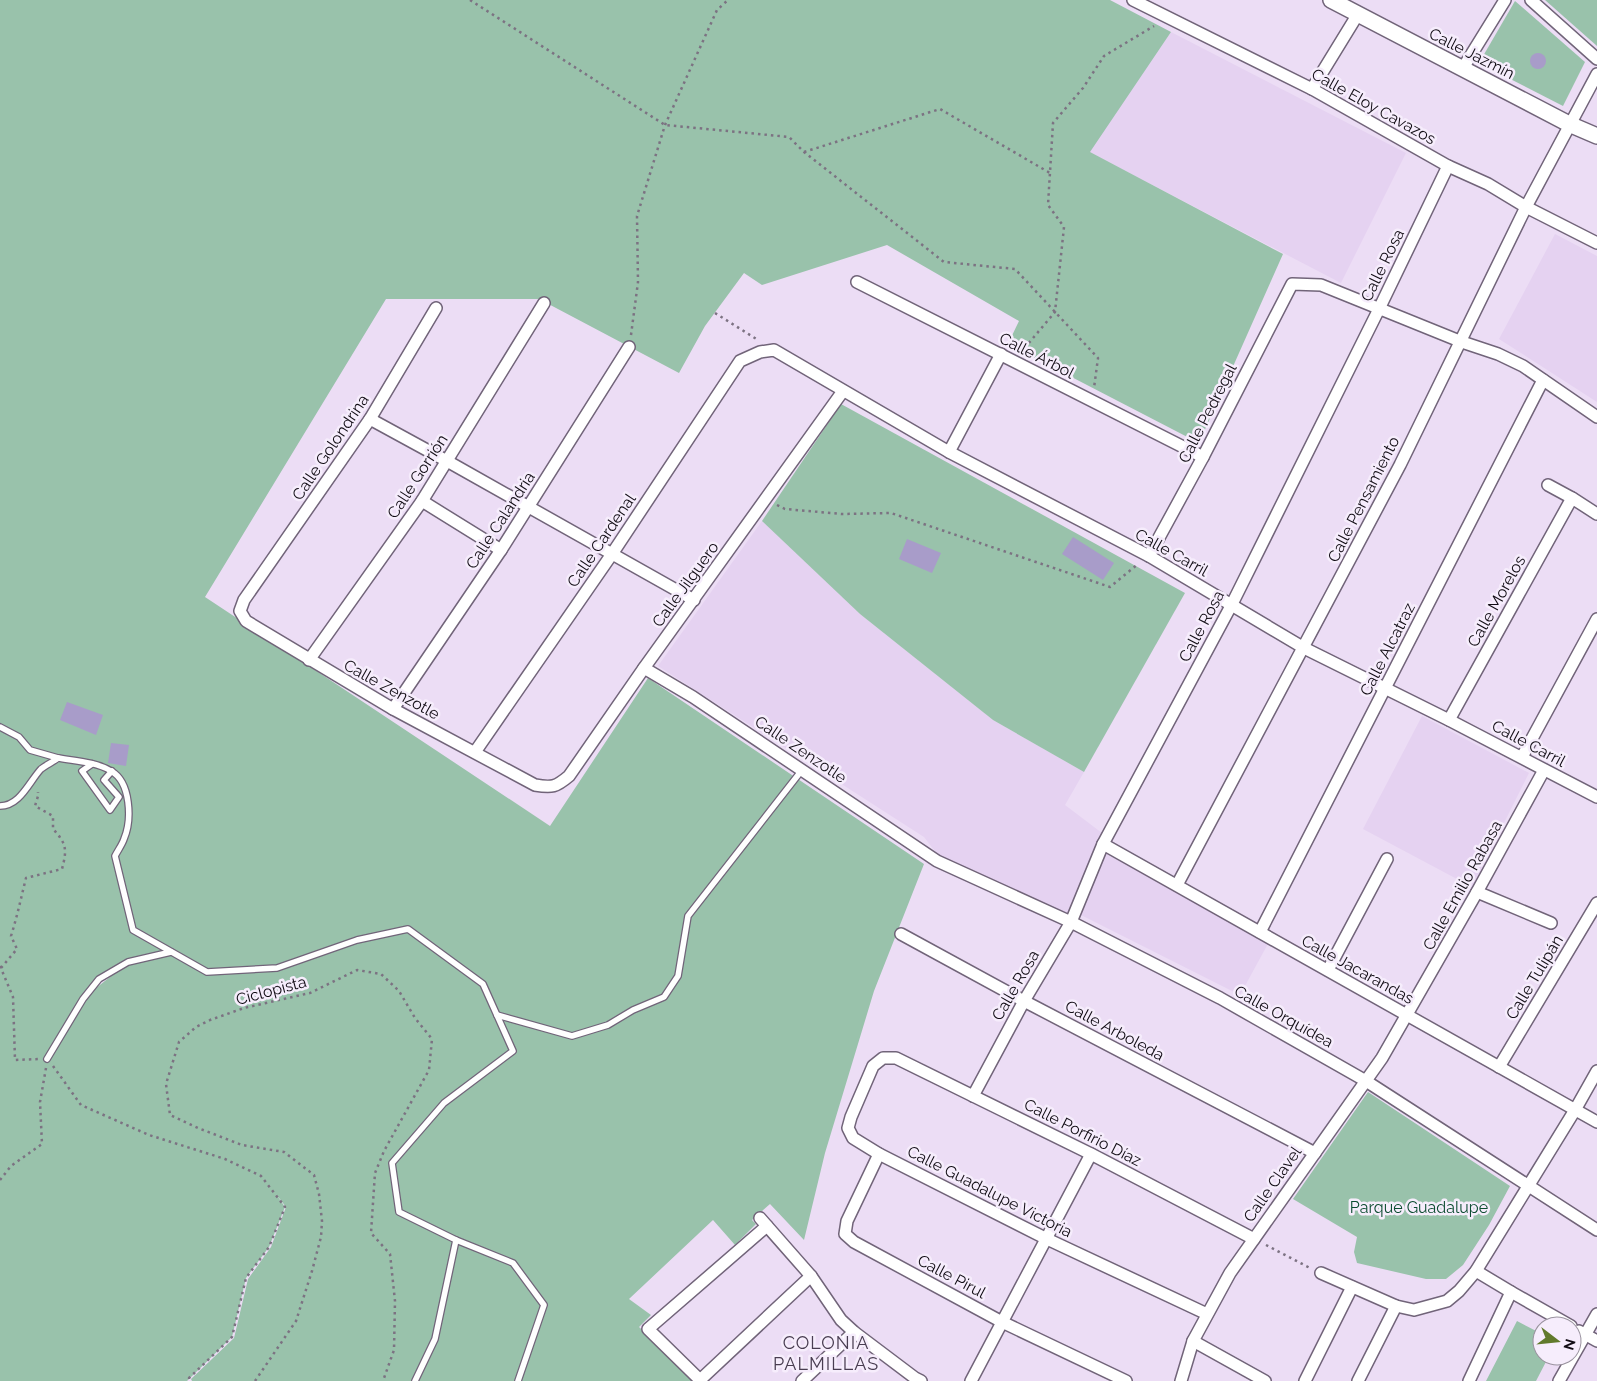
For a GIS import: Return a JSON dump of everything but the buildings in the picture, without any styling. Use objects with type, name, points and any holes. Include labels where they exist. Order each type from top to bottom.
[{"type":"street","name":"Calle Eloy Cavazos","points":[[1133,0],[1312,89],[1448,166],[1488,184],[1526,207],[1597,244]]},
{"type":"street","name":"Calle Jazmín","points":[[1331,0],[1569,124],[1597,136]]},
{"type":"street","points":[[1463,68],[1505,0]]},
{"type":"street","points":[[1531,0],[1597,60]]},
{"type":"street","points":[[1312,89],[1358,14]]},
{"type":"street","name":"Calle Pensamiento","points":[[1177,885],[1400,464],[1462,342],[1526,207],[1597,74]]},
{"type":"street","name":"Calle Rosa","points":[[974,1096],[1024,1001],[1071,922],[1103,844],[1232,604],[1448,166]]},
{"type":"street","name":"Calle Árbol","points":[[857,282],[1203,457]]},
{"type":"street","name":"Calle Pedregal","points":[[1149,556],[1203,457],[1292,284],[1321,285],[1379,309]]},
{"type":"street","name":"Calle Gorrión","points":[[309,660],[422,501],[544,303]]},
{"type":"street","name":"Calle Golondrina","points":[[244,600],[370,419],[436,308]]},
{"type":"street","points":[[1379,309],[1462,342],[1498,354],[1523,366],[1597,417]]},
{"type":"street","name":"Calle Calandria","points":[[393,709],[501,550],[629,346]]},
{"type":"street","name":"Calle Carril","points":[[774,350],[949,452],[1149,556],[1304,648],[1449,720],[1597,797]]},
{"type":"street","name":"Calle Cardenal","points":[[475,752],[612,554],[740,361],[760,352],[774,350]]},
{"type":"street","points":[[949,452],[1001,354]]},
{"type":"street","name":"Calle Alcatraz","points":[[1260,932],[1543,380]]},
{"type":"street","name":"Calle Jilguero","points":[[547,787],[558,785],[569,776],[644,668],[843,391]]},
{"type":"street","points":[[370,419],[694,600]]},
{"type":"street","points":[[1548,485],[1597,514]]},
{"type":"street","name":"Calle Morelos","points":[[1449,720],[1572,498]]},
{"type":"street","points":[[422,501],[501,550]]},
{"type":"street","name":"Calle Zenzotle","points":[[244,600],[240,611],[246,621],[309,660],[393,709],[535,785],[547,787]]},
{"type":"street","points":[[1522,758],[1597,619]]},
{"type":"street","name":"Calle Zenzotle","points":[[644,668],[693,697],[937,861]]},
{"type":"street","name":"Calle Emilio Rabasa","points":[[1407,1015],[1544,770]]},
{"type":"street","name":"Calle Jacarandas","points":[[1103,844],[1597,1122]]},
{"type":"street","points":[[1328,970],[1387,859]]},
{"type":"street","name":"Calle Orquídea","points":[[937,861],[1071,922],[1220,998],[1366,1081],[1597,1230]]},
{"type":"street","points":[[1477,892],[1551,922]]},
{"type":"street","name":"Calle Tulipán","points":[[1499,1067],[1597,903]]},
{"type":"street","name":"Calle Arboleda","points":[[901,934],[1024,1001],[1315,1153]]},
{"type":"street","name":"Calle Clavel","points":[[1181,1381],[1193,1342],[1230,1273],[1382,1058],[1407,1015]]},
{"type":"street","name":"Calle Guadalupe Victoria","points":[[896,1058],[883,1058],[873,1066],[851,1116],[848,1128],[853,1138],[879,1154],[1046,1239],[1207,1314]]},
{"type":"street","name":"Calle Porfirio Díaz","points":[[896,1058],[1091,1154],[1254,1238]]},
{"type":"street","points":[[1321,1273],[1396,1306],[1414,1310],[1447,1301],[1459,1292],[1476,1271],[1576,1110],[1597,1071]]},
{"type":"street","name":"Calle Pirul","points":[[879,1154],[847,1221],[845,1234],[854,1242],[1002,1322],[1126,1381]]},
{"type":"street","points":[[971,1381],[1091,1154]]},
{"type":"street","points":[[811,1276],[700,1380],[648,1329],[763,1222],[811,1276],[841,1320],[916,1380]]},
{"type":"street","points":[[1476,1271],[1553,1316]]},
{"type":"street","points":[[1305,1381],[1352,1287]]},
{"type":"street","points":[[1470,1381],[1511,1292]]},
{"type":"street","points":[[1358,1381],[1396,1306]]},
{"type":"street","points":[[1559,1381],[1597,1314]]},
{"type":"street","points":[[802,1381],[854,1332]]},
{"type":"street","points":[[1582,1332],[1597,1341]]},
{"type":"street","points":[[1193,1342],[1265,1381]]},
{"type":"lane","points":[[0,727],[19,737],[30,750],[58,758],[92,764],[112,772],[124,783],[129,818],[125,838],[115,856],[133,930],[207,972],[276,968],[357,940],[408,929],[483,984],[513,1051],[444,1103],[392,1164],[398,1212],[456,1240],[513,1262],[544,1305],[518,1381]]},
{"type":"lane","points":[[0,806],[7,806],[27,789],[42,768],[58,758]]},
{"type":"lane","points":[[92,764],[82,772],[110,810],[119,797],[104,780],[112,772]]},
{"type":"lane","points":[[497,1015],[572,1036],[608,1025],[633,1010],[664,997],[678,976],[688,916],[802,769]]},
{"type":"lane","points":[[47,1059],[83,998],[99,978],[128,962],[171,952]]},
{"type":"lane","points":[[415,1381],[435,1339],[456,1240]]},
{"type":"path","points":[[470,0],[665,125],[789,137],[804,152],[944,262],[1015,269],[1098,358],[1093,402]]},
{"type":"path","points":[[629,346],[638,282],[637,216],[665,125],[717,10],[728,0]]},
{"type":"path","points":[[1001,354],[1028,344],[1055,312],[1064,227],[1048,205],[1053,123],[1083,88],[1104,56],[1169,17]]},
{"type":"path","points":[[804,152],[940,109],[1050,173]]},
{"type":"path","points":[[716,312],[774,350]]},
{"type":"path","points":[[765,499],[785,509],[842,514],[891,513],[1110,587],[1149,556]]},
{"type":"path","points":[[35,778],[38,796],[35,806],[53,816],[53,829],[61,837],[66,848],[65,859],[62,869],[26,878],[16,920],[10,936],[17,949],[1,967],[14,997],[15,1060],[47,1059]]},
{"type":"path","name":"Ciclopista","points":[[255,1381],[296,1321],[312,1271],[321,1237],[322,1221],[319,1194],[314,1175],[284,1152],[242,1145],[170,1115],[166,1084],[179,1042],[196,1027],[244,1008],[310,993],[357,970],[381,974],[399,991],[415,1018],[432,1038],[429,1070],[384,1151],[375,1173],[372,1233],[390,1254],[395,1301],[394,1350],[383,1381]]},
{"type":"path","points":[[0,1180],[11,1166],[42,1144],[40,1102],[47,1059]]},
{"type":"path","points":[[47,1059],[81,1105],[149,1135],[225,1159],[261,1176],[285,1207],[269,1247],[246,1278],[232,1337],[190,1378],[190,1381]]},
{"type":"path","points":[[1254,1238],[1321,1273]]},
{"type":"shaded area","points":[[1171,32],[1406,153],[1341,283],[1089,152]]},
{"type":"shaded area","points":[[1555,234],[1597,256],[1597,402],[1499,339]]},
{"type":"shaded area","points":[[762,521],[860,614],[993,720],[1084,772],[1065,805],[1102,833],[1066,924],[941,859],[924,837],[658,666]]},
{"type":"shaded area","points":[[1422,716],[1529,773],[1472,887],[1363,829]]},
{"type":"shaded area","points":[[1106,854],[1270,940],[1240,995],[1079,914]]},
{"type":"green space","points":[[0,0],[1110,0],[1171,32],[1090,152],[1283,254],[1199,443],[1008,344],[1019,321],[887,245],[762,285],[744,273],[705,326],[679,373],[539,299],[386,299],[205,597],[550,826],[648,678],[924,864],[874,991],[825,1153],[804,1240],[770,1204],[752,1220],[756,1224],[735,1245],[713,1220],[629,1299],[651,1315],[639,1327],[697,1381],[192,1381],[191,1379],[234,1338],[248,1279],[271,1247],[286,1207],[276,1194],[285,1207],[269,1247],[246,1278],[232,1337],[187,1381],[0,1381]],"holes":[[[125,965],[86,996],[99,979]]]},
{"type":"green space","points":[[1545,0],[1597,0],[1597,46]]},
{"type":"green space","points":[[1515,1],[1585,62],[1563,106],[1479,63]]},
{"type":"green space","points":[[841,404],[1185,593],[1084,772],[993,720],[860,614],[762,521]]},
{"type":"green space","name":"Parque Guadalupe","points":[[1368,1092],[1510,1186],[1489,1225],[1463,1265],[1446,1279],[1426,1279],[1357,1263],[1354,1252],[1357,1237],[1293,1199]]},
{"type":"green space","points":[[1517,1321],[1532,1329],[1532,1366],[1544,1366],[1536,1381],[1486,1381]]},
{"type":"district","name":"COLONIA PALMILLAS","points":[[826,1354]]}]
